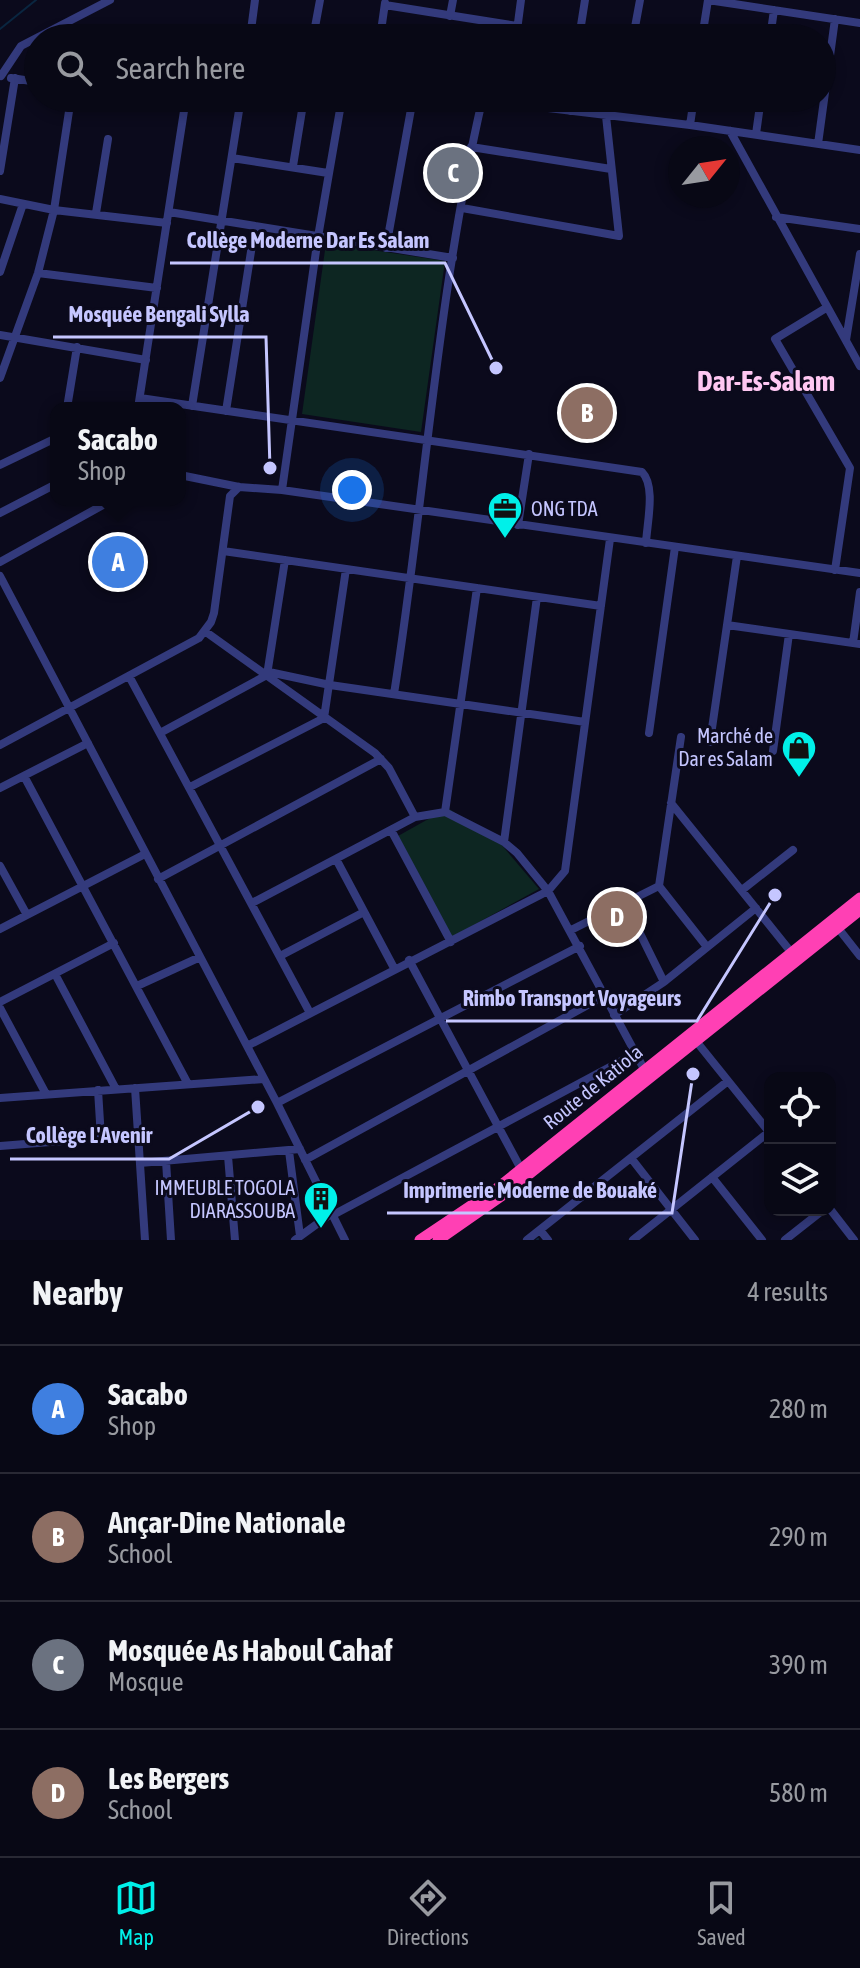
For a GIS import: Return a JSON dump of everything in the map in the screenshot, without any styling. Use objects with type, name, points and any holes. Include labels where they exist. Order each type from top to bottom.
[{"type":"highway","name":"Route de Katiola","points":[[420,1240],[475,1205],[860,898]]},
{"type":"highway","name":"Route de Katiola","points":[[438,1240],[504,1194],[860,910]]},
{"type":"street","points":[[64,24],[110,0]]},
{"type":"street","points":[[252,24],[255,0]]},
{"type":"street","points":[[316,24],[320,0]]},
{"type":"street","points":[[450,16],[453,0]]},
{"type":"street","points":[[517,24],[521,0]]},
{"type":"street","points":[[581,24],[585,0]]},
{"type":"street","points":[[636,24],[640,0]]},
{"type":"street","points":[[704,24],[708,0],[860,23]]},
{"type":"street","points":[[382,24],[385,3],[504,24]]},
{"type":"street","points":[[772,24],[774,10]]},
{"type":"street","points":[[834,24],[835,19]]},
{"type":"street","points":[[24,44],[0,76],[24,80]]},
{"type":"street","points":[[0,171],[15,78]]},
{"type":"street","points":[[0,378],[38,273],[54,210],[69,112]]},
{"type":"street","points":[[139,402],[184,112]]},
{"type":"street","points":[[192,406],[239,112]]},
{"type":"street","points":[[293,166],[302,112]]},
{"type":"street","points":[[282,490],[339,112]]},
{"type":"street","points":[[386,248],[410,112]]},
{"type":"street","points":[[394,694],[412,580],[418,511],[453,258],[479,112]]},
{"type":"street","points":[[577,112],[860,150]]},
{"type":"street","points":[[690,125],[692,112]]},
{"type":"street","points":[[756,134],[759,112]]},
{"type":"street","points":[[818,144],[822,112]]},
{"type":"street","points":[[462,208],[619,236],[606,116]]},
{"type":"street","points":[[730,131],[826,308],[857,355],[860,366]]},
{"type":"street","points":[[96,213],[108,139]]},
{"type":"street","points":[[471,147],[611,169]]},
{"type":"street","points":[[232,158],[328,173]]},
{"type":"street","points":[[0,199],[54,210],[167,223]]},
{"type":"street","points":[[0,272],[23,204]]},
{"type":"street","points":[[169,212],[453,258]]},
{"type":"street","points":[[776,217],[860,229]]},
{"type":"street","points":[[226,411],[255,226]]},
{"type":"street","points":[[846,340],[860,254]]},
{"type":"street","points":[[38,273],[157,288]]},
{"type":"street","points":[[826,308],[775,339],[850,468],[835,570]]},
{"type":"street","points":[[0,335],[146,360]]},
{"type":"street","points":[[68,402],[77,347]]},
{"type":"street","points":[[186,406],[642,472],[649,486],[646,543]]},
{"type":"street","points":[[0,465],[50,441]]},
{"type":"street","points":[[518,525],[529,454]]},
{"type":"street","points":[[850,468],[860,469]]},
{"type":"street","points":[[186,476],[239,487],[282,490],[860,573]]},
{"type":"street","points":[[0,513],[50,487]]},
{"type":"street","points":[[0,745],[206,632],[214,613],[230,496],[239,487]]},
{"type":"street","points":[[0,562],[101,506]]},
{"type":"street","points":[[247,1046],[548,891],[565,871],[610,539]]},
{"type":"street","points":[[649,733],[675,547]]},
{"type":"street","points":[[223,551],[601,606]]},
{"type":"street","points":[[710,742],[737,556]]},
{"type":"street","points":[[268,674],[285,560]]},
{"type":"street","points":[[324,718],[346,569]]},
{"type":"street","points":[[0,576],[4,591],[88,743],[198,958],[277,1103],[345,1240]]},
{"type":"street","points":[[445,812],[477,588]]},
{"type":"street","points":[[727,625],[856,644],[860,592]]},
{"type":"street","points":[[504,842],[537,597]]},
{"type":"street","points":[[206,632],[268,674],[381,759],[415,817]]},
{"type":"street","points":[[773,751],[789,634]]},
{"type":"street","points":[[160,733],[268,674],[585,722]]},
{"type":"street","points":[[129,676],[310,1013]]},
{"type":"street","points":[[190,787],[324,718]]},
{"type":"street","points":[[681,737],[659,886],[707,947]]},
{"type":"street","points":[[0,788],[88,743]]},
{"type":"street","points":[[158,879],[381,759]]},
{"type":"street","points":[[24,776],[188,1084]]},
{"type":"street","points":[[671,803],[791,952]]},
{"type":"street","points":[[252,903],[415,817],[445,812],[504,842],[548,891],[644,1069]]},
{"type":"street","points":[[391,830],[451,942]]},
{"type":"street","points":[[742,890],[793,850]]},
{"type":"street","points":[[0,929],[145,854]]},
{"type":"street","points":[[336,859],[394,968]]},
{"type":"street","points":[[0,866],[27,915]]},
{"type":"street","points":[[571,930],[659,886]]},
{"type":"street","points":[[625,903],[664,982]]},
{"type":"street","points":[[614,1015],[664,982],[756,908]]},
{"type":"street","points":[[280,956],[364,912]]},
{"type":"street","points":[[838,928],[860,956]]},
{"type":"street","points":[[46,1094],[0,1005],[114,943]]},
{"type":"street","points":[[277,1103],[580,946]]},
{"type":"street","points":[[137,986],[198,958]]},
{"type":"street","points":[[409,960],[521,1169]]},
{"type":"street","points":[[55,974],[116,1089]]},
{"type":"street","points":[[305,1160],[606,995]]},
{"type":"street","points":[[696,1041],[764,1126]]},
{"type":"street","points":[[289,1151],[297,1238],[332,1214],[498,1129],[636,1053]]},
{"type":"street","points":[[0,1098],[264,1079]]},
{"type":"street","points":[[527,1240],[728,1081]]},
{"type":"street","points":[[135,1088],[145,1240]]},
{"type":"street","points":[[0,1146],[101,1138],[98,1090]]},
{"type":"street","points":[[633,1240],[764,1138]]},
{"type":"street","points":[[140,1163],[300,1149]]},
{"type":"street","points":[[228,1156],[235,1240]]},
{"type":"street","points":[[631,1158],[695,1240]]},
{"type":"street","points":[[166,1161],[171,1240]]},
{"type":"street","points":[[712,1177],[762,1240]]},
{"type":"street","points":[[785,1240],[815,1216]]},
{"type":"street","points":[[835,1216],[854,1240]]},
{"type":"street","points":[[540,1230],[548,1240]]},
{"type":"green space","points":[[326,243],[445,261],[421,432],[302,414]]},
{"type":"green space","points":[[448,808],[500,843],[539,889],[452,937],[398,836]]},
{"type":"waterway","points":[[0,29],[36,0]]},
{"type":"place","name":"Mosquée As Haboul Cahaf","points":[[453,173]]},
{"type":"place","name":"Collège Moderne Dar Es Salam","points":[[496,368]]},
{"type":"place","name":"Ançar-Dine Nationale","points":[[587,413]]},
{"type":"place","name":"Mosquée Bengali Sylla","points":[[270,468]]},
{"type":"place","name":"ONG TDA","points":[[505,540]]},
{"type":"place","name":"Sacabo","points":[[118,562]]},
{"type":"place","name":"Marché de Dar es Salam","points":[[799,779]]},
{"type":"place","name":"Rimbo Transport Voyageurs","points":[[775,895]]},
{"type":"place","name":"Les Bergers","points":[[617,917]]},
{"type":"place","name":"Imprimerie Moderne de Bouaké","points":[[693,1074]]},
{"type":"place","name":"Collège L'Avenir","points":[[258,1107]]},
{"type":"place","name":"IMMEUBLE TOGOLA DIARASSOUBA","points":[[321,1230]]},
{"type":"district","name":"Dar-Es-Salam","points":[[766,381]]}]
